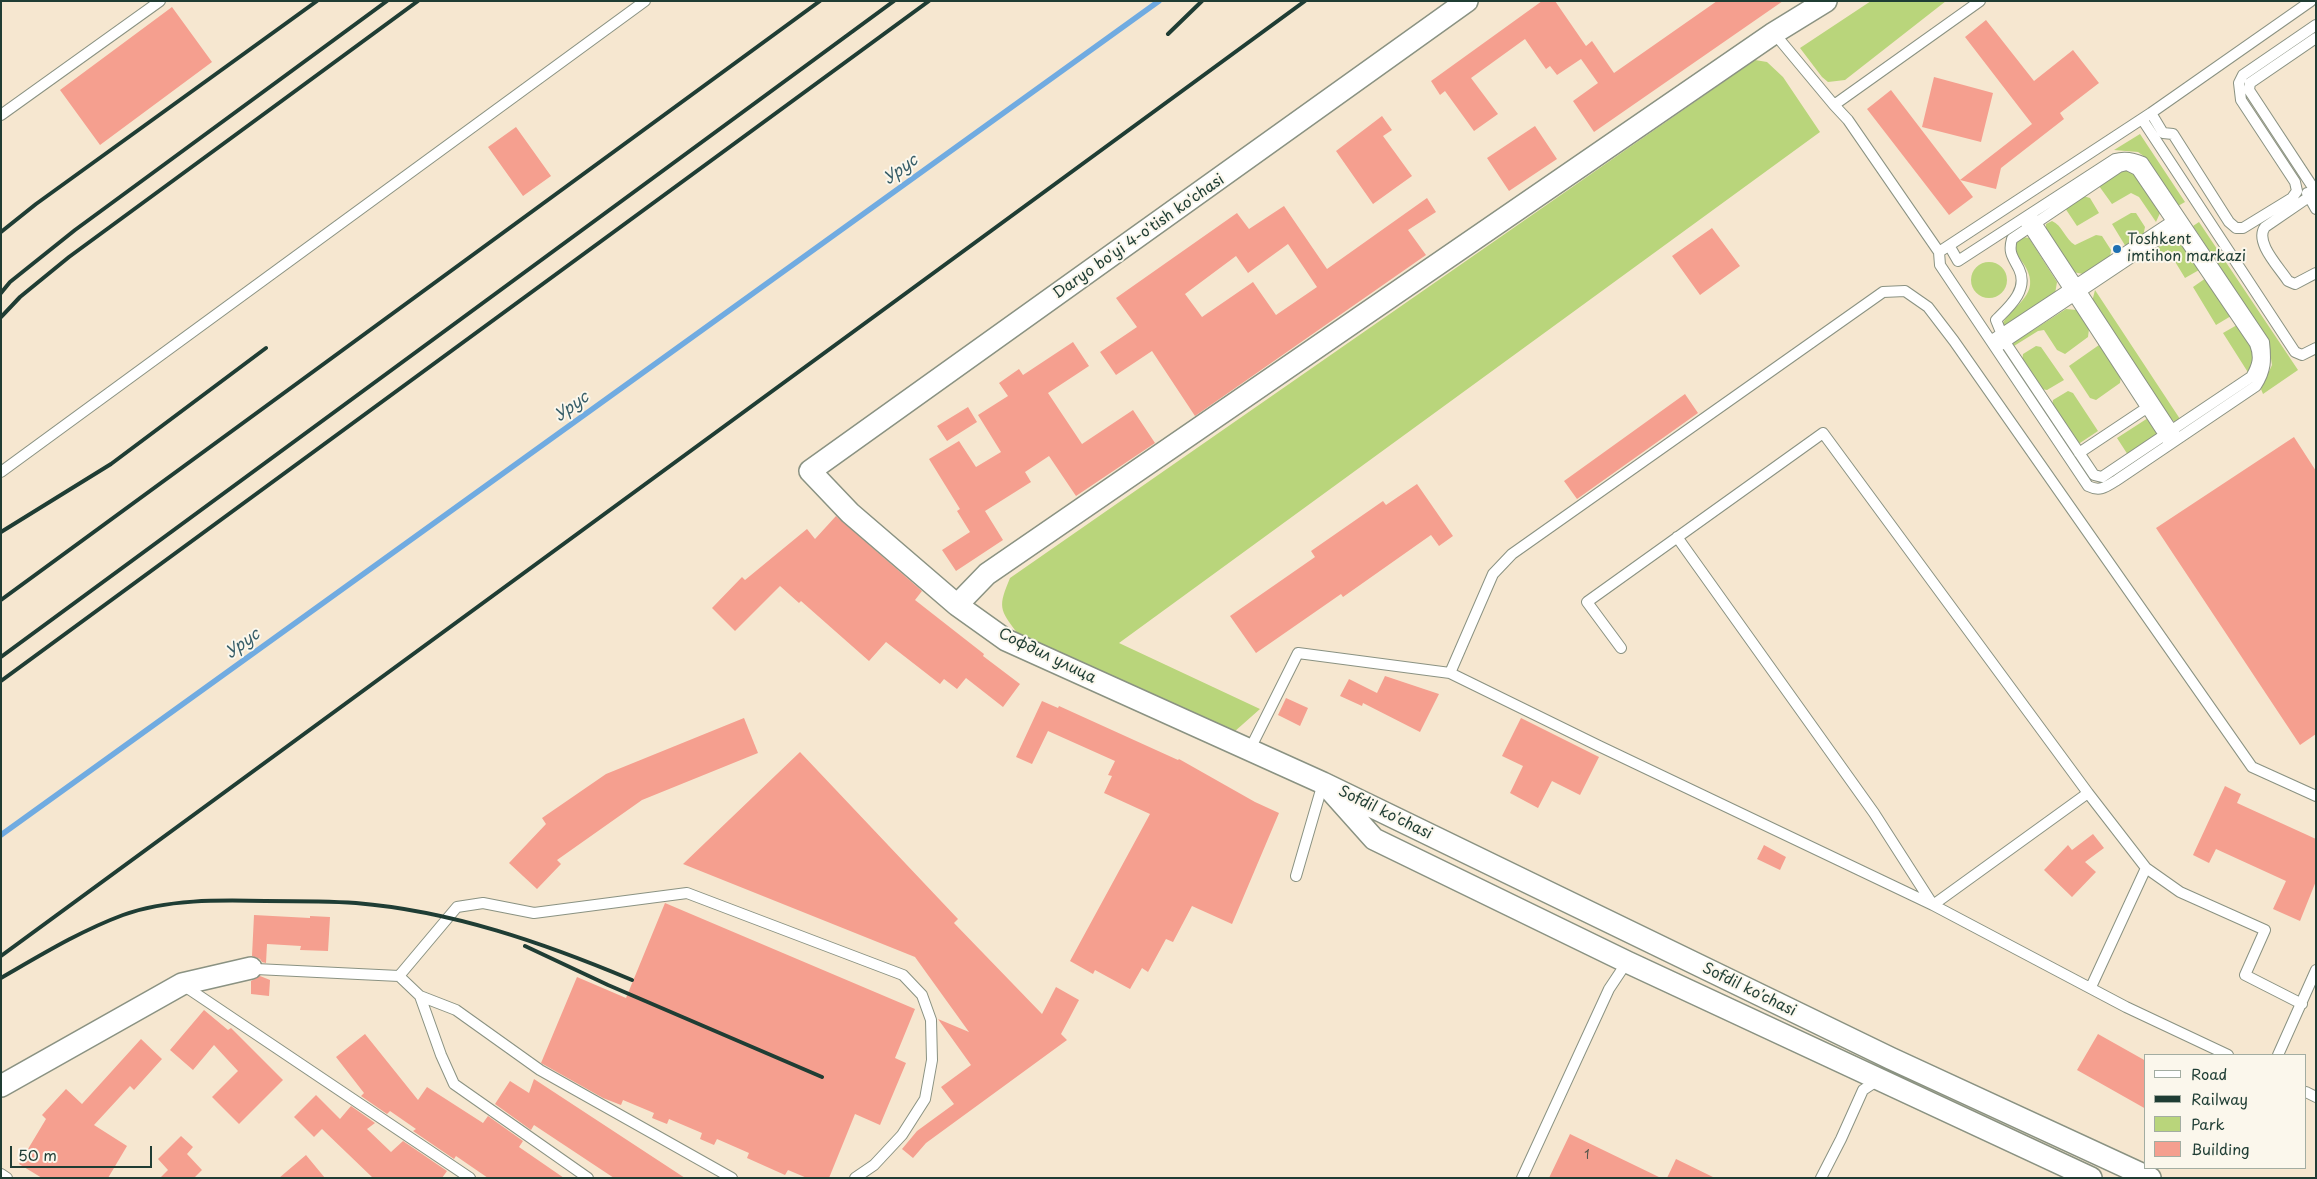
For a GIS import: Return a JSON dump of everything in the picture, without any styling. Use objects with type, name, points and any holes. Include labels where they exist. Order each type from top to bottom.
[{"type":"street","name":"Daryo bo'yi 4-o'tish ko'chasi","points":[[810,471],[1467,1]]},
{"type":"street","points":[[957,604],[987,574],[1774,33],[1826,1]]},
{"type":"street","name":"Софдил улица","points":[[810,471],[850,514],[957,604],[1006,640],[1323,783]]},
{"type":"street","name":"Sofdil ko'chasi","points":[[1323,783],[1890,1058],[2150,1178]]},
{"type":"street","name":"Sofdil ko'chasi","points":[[1323,783],[1374,839],[1627,962],[2091,1178]]},
{"type":"street","points":[[1627,962],[1639,937]]},
{"type":"street","points":[[1,1086],[182,984],[254,968]]},
{"type":"street","points":[[1879,1079],[1890,1058]]},
{"type":"lane","points":[[1,115],[160,1]]},
{"type":"lane","points":[[1,472],[645,1]]},
{"type":"lane","points":[[1834,105],[1980,1]]},
{"type":"lane","points":[[1939,252],[1950,247],[2142,120],[2311,1]]},
{"type":"lane","points":[[2151,113],[2163,134],[2174,134],[2229,222],[2236,228],[2243,228],[2292,198],[2297,191],[2295,182],[2241,100],[2239,83],[2243,75],[2316,25]]},
{"type":"lane","points":[[1774,33],[1848,120],[1939,252],[1940,265],[2094,476],[2102,478],[2171,437]]},
{"type":"lane","points":[[2316,38],[2260,74],[2250,83],[2249,90],[2313,189],[2316,209]]},
{"type":"lane","points":[[2142,120],[2295,352],[2302,355],[2316,348]]},
{"type":"lane","points":[[1950,247],[1958,261],[2030,221],[2121,157],[2143,162],[2178,222],[2255,344],[2258,352],[2258,365],[2251,377],[2102,489],[2088,486],[1998,342],[1996,320],[2016,299],[2022,280],[2009,249],[2012,239],[2030,221]]},
{"type":"lane","points":[[2313,189],[2265,226],[2262,232],[2262,241],[2288,281],[2295,284],[2316,273]]},
{"type":"lane","points":[[2030,221],[2171,437]]},
{"type":"lane","points":[[1998,342],[2178,222]]},
{"type":"lane","points":[[1450,672],[1493,574],[1512,554],[1883,292],[1905,291],[1928,307],[1954,341],[2252,767],[2316,796]]},
{"type":"lane","points":[[2079,453],[2150,405]]},
{"type":"lane","points":[[1621,648],[1587,602],[1823,433],[2088,793],[2146,868],[2180,892],[2265,930],[2245,974],[2302,1004]]},
{"type":"lane","points":[[1677,537],[1874,813],[1933,905]]},
{"type":"lane","points":[[1250,749],[1298,653],[1450,672],[1599,746],[1933,905],[2126,1007],[2226,1054]]},
{"type":"lane","points":[[1296,876],[1323,783]]},
{"type":"lane","points":[[1933,905],[2088,793]]},
{"type":"lane","points":[[2091,988],[2146,868]]},
{"type":"lane","points":[[399,976],[457,907],[483,902],[534,913],[687,893],[903,974],[922,995],[931,1020],[932,1060],[925,1098],[902,1135],[874,1165],[855,1178]]},
{"type":"lane","points":[[1522,1178],[1609,989],[1627,962]]},
{"type":"lane","points":[[254,968],[399,976],[420,996],[456,1010],[540,1070],[732,1178]]},
{"type":"lane","points":[[2278,1054],[2316,970]]},
{"type":"lane","points":[[182,984],[470,1178]]},
{"type":"lane","points":[[420,996],[441,1055],[454,1084],[588,1178]]},
{"type":"lane","points":[[1821,1178],[1864,1090],[1879,1079]]},
{"type":"lane","points":[[1,1174],[7,1178]]},
{"type":"green space","points":[[1871,1],[1946,1],[1845,80],[1828,82],[1800,48]]},
{"type":"green space","points":[[1755,60],[1767,62],[1783,77],[1820,132],[1119,643],[1260,709],[1234,732],[1018,634],[1007,619],[1002,608],[1002,602],[1010,578]]},
{"type":"green space","points":[[2140,134],[2185,202],[2178,206],[2145,157],[2138,152],[2114,150]]},
{"type":"green space","points":[[2132,170],[2160,213],[2156,222],[2139,197],[2131,193],[2112,204],[2099,186],[2123,171]]},
{"type":"green space","points":[[2083,196],[2090,198],[2099,213],[2077,226],[2065,208]]},
{"type":"green space","points":[[2131,213],[2136,213],[2145,227],[2143,237],[2126,247],[2112,224]]},
{"type":"green space","points":[[2052,221],[2075,245],[2096,235],[2102,236],[2111,250],[2110,258],[2083,274],[2073,272],[2046,229],[2046,224]]},
{"type":"green space","points":[[2199,222],[2298,370],[2263,394],[2261,389],[2272,365],[2268,340],[2193,226]]},
{"type":"green space","points":[[2023,237],[2029,238],[2057,282],[2055,294],[2004,329],[2002,325],[2006,318],[2027,295],[2029,288],[2028,272],[2013,245]]},
{"type":"green space","points":[[2173,238],[2179,238],[2199,270],[2185,278],[2168,250],[2150,260],[2152,251]]},
{"type":"green space","points":[[1989,262],[1996,263],[2002,267],[2006,273],[2006,287],[2002,293],[1996,297],[1989,298],[1982,297],[1976,293],[1972,287],[1971,280],[1972,273],[1976,267],[1982,263]]},
{"type":"green space","points":[[2206,278],[2231,316],[2216,325],[2193,287]]},
{"type":"green space","points":[[2095,290],[2180,419],[2176,423],[2168,416],[2092,302]]},
{"type":"green space","points":[[2066,309],[2077,310],[2089,329],[2088,337],[2065,354],[2057,350],[2044,330],[2038,331],[2014,346],[2013,343]]},
{"type":"green space","points":[[2237,325],[2251,348],[2252,359],[2249,374],[2223,333]]},
{"type":"green space","points":[[2099,345],[2121,376],[2120,383],[2096,400],[2090,398],[2069,366]]},
{"type":"green space","points":[[2036,346],[2041,347],[2064,380],[2047,390],[2041,389],[2022,361],[2023,354]]},
{"type":"green space","points":[[2068,391],[2073,393],[2098,431],[2077,445],[2052,406],[2053,400]]},
{"type":"green space","points":[[2148,418],[2158,433],[2155,439],[2128,455],[2117,438]]},
{"type":"building","points":[[1542,1],[1555,1],[1586,46],[1592,41],[1614,73],[1717,1],[1783,1],[1594,132],[1573,101],[1598,83],[1581,59],[1557,75],[1550,66],[1546,69],[1525,39],[1471,78],[1498,114],[1474,131],[1445,91],[1440,95],[1431,81]]},
{"type":"building","points":[[172,7],[212,62],[100,145],[60,90]]},
{"type":"building","points":[[1986,20],[2034,81],[2073,50],[2099,83],[2060,113],[2064,119],[2001,168],[1996,189],[1960,180],[2032,124],[1965,37]]},
{"type":"building","points":[[1934,77],[1993,93],[1981,142],[1922,127]]},
{"type":"building","points":[[1891,90],[1973,197],[1949,215],[1867,109]]},
{"type":"building","points":[[1382,116],[1392,130],[1383,136],[1412,176],[1373,204],[1336,151]]},
{"type":"building","points":[[1535,126],[1557,159],[1509,191],[1487,158]]},
{"type":"building","points":[[516,127],[551,176],[523,196],[488,147]]},
{"type":"building","points":[[1427,198],[1436,212],[1408,230],[1426,255],[1195,416],[1152,351],[1116,375],[1100,352],[1137,327],[1116,298],[1237,213],[1249,229],[1284,206],[1327,269]],"holes":[[[1288,244],[1317,287],[1276,315],[1253,282],[1202,317],[1185,294],[1236,256],[1248,273]]]},
{"type":"building","points":[[1712,228],[1740,266],[1700,295],[1672,256]]},
{"type":"building","points":[[1073,342],[1089,366],[1048,393],[1082,444],[1133,410],[1155,443],[1076,496],[1049,456],[1025,472],[1031,482],[985,511],[1003,540],[956,571],[942,550],[970,532],[957,511],[960,509],[929,459],[959,441],[976,467],[1001,452],[978,415],[1008,396],[999,383],[1019,369],[1023,375]]},
{"type":"building","points":[[1685,394],[1698,413],[1577,499],[1564,481]]},
{"type":"building","points":[[968,407],[977,422],[947,441],[937,426]]},
{"type":"building","points":[[2294,437],[2316,471],[2316,734],[2300,745],[2156,528]]},
{"type":"building","points":[[1417,484],[1453,536],[1439,546],[1431,535],[1343,597],[1341,594],[1256,653],[1230,616],[1315,557],[1311,551],[1383,501],[1386,505]]},
{"type":"building","points":[[836,516],[922,591],[915,600],[1020,684],[1003,707],[966,678],[957,689],[944,679],[940,684],[886,642],[869,661],[801,601],[799,603],[780,586],[735,631],[712,608],[742,577],[745,580],[807,529],[815,539]]},
{"type":"building","points":[[1385,676],[1439,694],[1420,732],[1363,703],[1362,706],[1340,696],[1349,679],[1377,693]]},
{"type":"building","points":[[1286,698],[1308,708],[1300,726],[1278,715]]},
{"type":"building","points":[[1042,701],[1058,708],[1059,706],[1179,759],[1255,802],[1279,813],[1232,924],[1192,906],[1173,942],[1166,939],[1148,972],[1142,968],[1130,989],[1095,970],[1093,974],[1070,961],[1150,814],[1104,793],[1112,776],[1108,775],[1115,761],[1048,731],[1032,764],[1016,757]]},
{"type":"building","points":[[744,718],[758,753],[642,800],[557,860],[561,864],[537,889],[509,863],[546,824],[542,818],[606,774]]},
{"type":"building","points":[[1521,718],[1599,757],[1580,795],[1552,781],[1538,808],[1510,793],[1523,766],[1502,756]]},
{"type":"building","points":[[800,752],[958,919],[954,923],[1042,1014],[1056,987],[1079,1000],[1061,1034],[1067,1040],[926,1143],[913,1158],[902,1149],[917,1131],[954,1104],[941,1087],[971,1065],[938,1019],[969,1032],[915,957],[683,864]]},
{"type":"building","points":[[2225,786],[2241,794],[2237,803],[2316,839],[2316,881],[2300,921],[2273,909],[2286,881],[2216,849],[2209,863],[2193,855]]},
{"type":"building","points":[[2093,834],[2104,848],[2085,862],[2096,872],[2072,897],[2044,870],[2068,845],[2072,850]]},
{"type":"building","points":[[1764,845],[1786,857],[1780,870],[1757,859]]},
{"type":"building","points":[[665,903],[915,1009],[895,1058],[906,1063],[880,1125],[855,1114],[829,1178],[807,1178],[788,1170],[785,1175],[747,1158],[749,1153],[717,1139],[714,1145],[700,1139],[702,1133],[669,1119],[667,1124],[652,1118],[654,1113],[623,1100],[621,1105],[603,1098],[541,1063],[577,977],[626,998]]},
{"type":"building","points":[[254,915],[310,918],[310,916],[330,917],[328,951],[300,950],[301,946],[267,944],[266,963],[262,962],[260,959],[252,956]]},
{"type":"building","points":[[260,976],[270,980],[269,996],[251,994],[251,981]]},
{"type":"building","points":[[204,1010],[228,1030],[231,1028],[283,1080],[239,1124],[212,1097],[238,1071],[214,1045],[193,1070],[170,1050]]},
{"type":"building","points":[[365,1034],[418,1100],[427,1087],[483,1123],[488,1116],[523,1141],[519,1147],[564,1178],[488,1178],[456,1156],[454,1159],[413,1131],[416,1129],[390,1111],[387,1114],[361,1096],[364,1093],[336,1057]]},
{"type":"building","points":[[2098,1034],[2144,1060],[2144,1108],[2077,1070]]},
{"type":"building","points":[[141,1039],[162,1059],[134,1090],[130,1086],[94,1125],[127,1146],[108,1178],[42,1178],[19,1164],[46,1119],[42,1115],[66,1089],[82,1104]]},
{"type":"building","points":[[534,1079],[685,1178],[614,1178],[534,1125],[531,1130],[495,1104],[510,1081],[529,1093]]},
{"type":"building","points":[[316,1095],[340,1119],[351,1106],[375,1123],[367,1129],[391,1152],[403,1141],[447,1171],[442,1178],[373,1178],[322,1129],[314,1137],[294,1117]]},
{"type":"building","points":[[1570,1134],[1661,1178],[1549,1178]]},
{"type":"building","points":[[181,1136],[193,1147],[187,1154],[202,1170],[194,1178],[160,1178],[168,1170],[158,1159]]},
{"type":"building","points":[[306,1155],[325,1178],[279,1178]]},
{"type":"building","points":[[1676,1159],[1715,1178],[1667,1178]]},
{"type":"waterway","name":"Урус","points":[[1,835],[1159,1]]},
{"type":"railway","points":[[1,232],[36,204],[317,1]]},
{"type":"railway","points":[[1,293],[10,282],[75,230],[387,1]]},
{"type":"railway","points":[[1,317],[20,297],[69,257],[418,1]]},
{"type":"railway","points":[[1,600],[820,1]]},
{"type":"railway","points":[[1,657],[894,1]]},
{"type":"railway","points":[[1,681],[929,1]]},
{"type":"railway","points":[[1168,34],[1202,1]]},
{"type":"railway","points":[[1,956],[1305,1]]},
{"type":"railway","points":[[1,532],[111,464],[266,348]]},
{"type":"railway","points":[[1,978],[76,936],[107,921],[140,910],[175,903],[193,902],[310,901],[392,907],[462,921],[531,941],[632,980]]},
{"type":"railway","points":[[525,946],[608,985],[822,1077]]},
{"type":"place","name":"Toshkent imtihon markazi","points":[[2117,249]]}]
